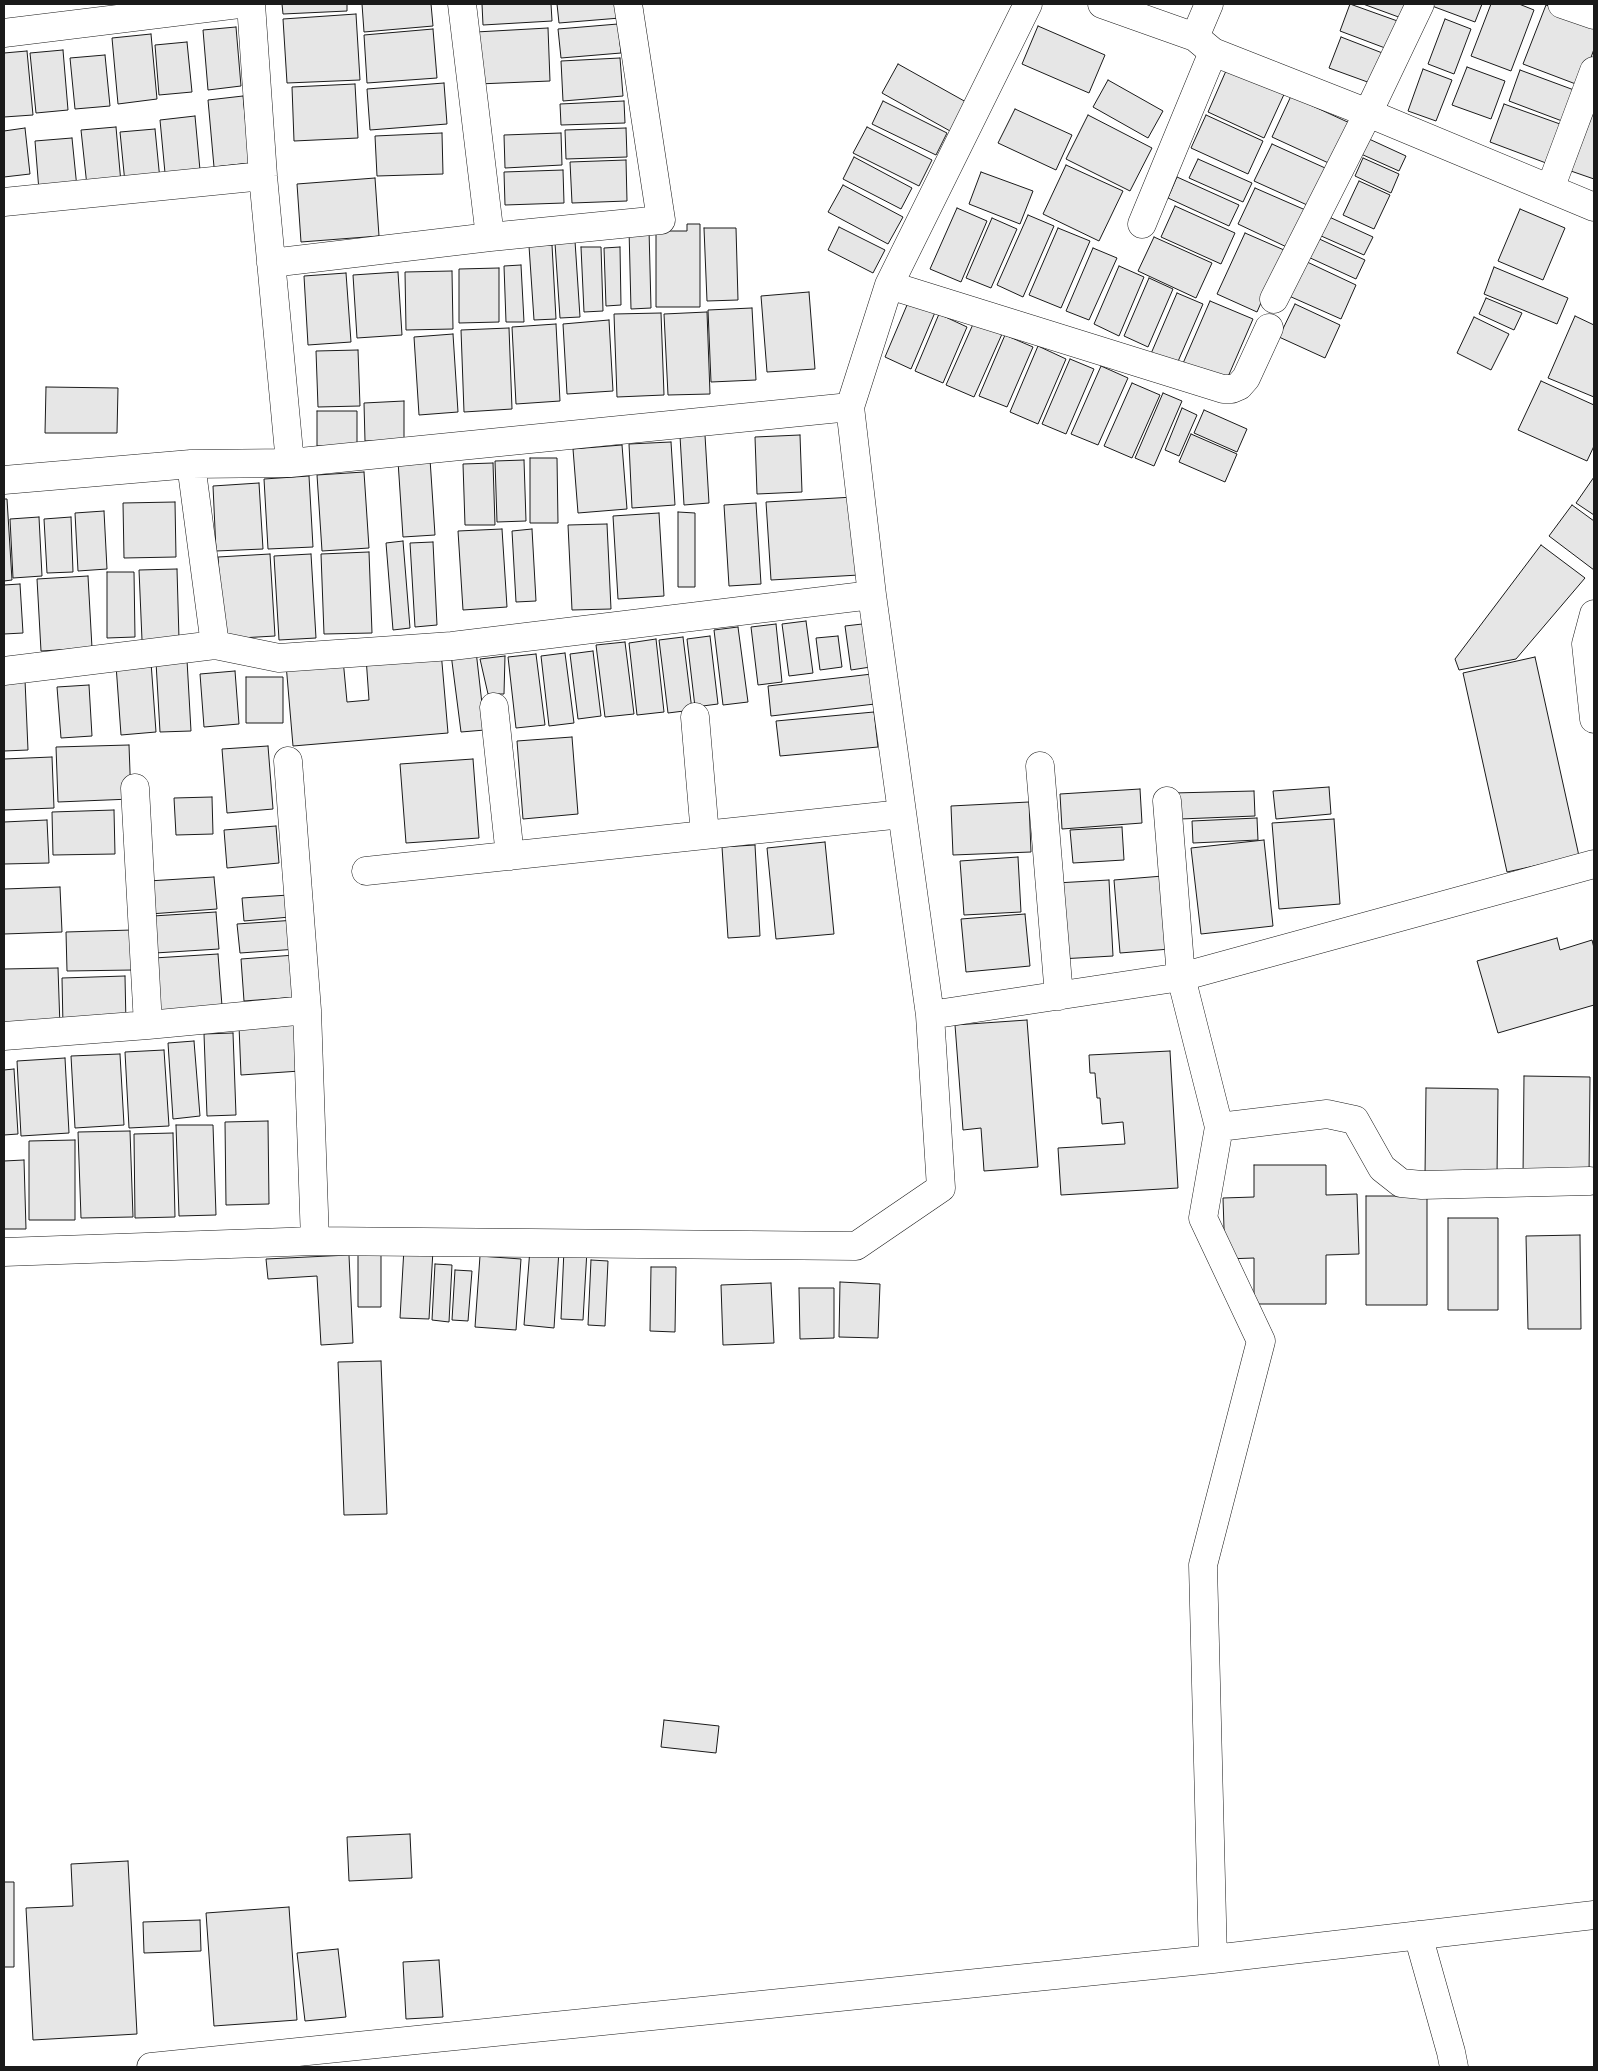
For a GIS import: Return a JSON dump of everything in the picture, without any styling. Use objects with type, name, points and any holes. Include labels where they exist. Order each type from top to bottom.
[{"type":"street","points":[[4,33],[239,4]]},
{"type":"street","points":[[251,4],[262,176],[290,463]]},
{"type":"street","points":[[462,4],[490,236]]},
{"type":"street","points":[[271,262],[490,236],[661,220],[628,4]]},
{"type":"street","points":[[4,1252],[315,1241],[856,1246],[941,1188],[930,1015],[872,595],[850,407],[889,286],[1028,4]]},
{"type":"street","points":[[1102,4],[1204,44],[1594,206]]},
{"type":"street","points":[[1142,224],[1204,44],[1209,4]]},
{"type":"street","points":[[1274,299],[1368,113],[1420,4]]},
{"type":"street","points":[[1562,4],[1594,15]]},
{"type":"street","points":[[1550,189],[1594,71]]},
{"type":"street","points":[[4,202],[262,176]]},
{"type":"street","points":[[889,286],[1223,389],[1232,389],[1239,386],[1246,378],[1269,328]]},
{"type":"street","points":[[4,480],[191,464],[290,463],[850,407]]},
{"type":"street","points":[[191,464],[215,645]]},
{"type":"street","points":[[4,671],[215,645],[279,658],[452,646],[872,595]]},
{"type":"street","points":[[1593,702],[1586,644],[1594,614]]},
{"type":"street","points":[[494,707],[510,856]]},
{"type":"street","points":[[695,717],[705,835]]},
{"type":"street","points":[[288,761],[307,1010],[315,1241]]},
{"type":"street","points":[[1040,766],[1059,996]]},
{"type":"street","points":[[135,788],[148,1025]]},
{"type":"street","points":[[1167,801],[1181,977],[1219,1127],[1203,1218],[1260,1341],[1203,1565],[1213,1959]]},
{"type":"street","points":[[366,871],[902,814]]},
{"type":"street","points":[[930,1015],[1181,977],[1594,864]]},
{"type":"street","points":[[4,1036],[307,1010]]},
{"type":"street","points":[[1219,1127],[1327,1114],[1355,1120],[1382,1168],[1400,1183],[1422,1185],[1590,1181]]},
{"type":"street","points":[[151,2067],[1213,1959],[1594,1914]]},
{"type":"street","points":[[1418,1935],[1454,2067]]},
{"type":"building","points":[[282,4],[347,4],[347,11],[283,14]]},
{"type":"building","points":[[362,4],[431,4],[433,26],[364,32]]},
{"type":"building","points":[[482,4],[551,4],[552,21],[483,25]]},
{"type":"building","points":[[557,4],[618,4],[620,18],[559,23]]},
{"type":"building","points":[[1350,4],[1403,23],[1393,51],[1340,31]]},
{"type":"building","points":[[1363,4],[1410,4],[1404,19]]},
{"type":"building","points":[[1433,4],[1482,4],[1475,22],[1432,6]]},
{"type":"building","points":[[1491,4],[1519,4],[1534,10],[1511,71],[1471,56]]},
{"type":"building","points":[[1546,5],[1594,23],[1594,49],[1581,86],[1523,64]]},
{"type":"building","points":[[356,14],[360,80],[287,83],[283,19]]},
{"type":"building","points":[[1445,19],[1471,29],[1454,74],[1428,64]]},
{"type":"building","points":[[618,24],[621,53],[561,58],[558,29]]},
{"type":"building","points":[[1038,26],[1105,55],[1089,93],[1022,64]]},
{"type":"building","points":[[236,27],[241,86],[208,90],[203,30]]},
{"type":"building","points":[[548,28],[550,81],[478,84],[476,32]]},
{"type":"building","points":[[433,29],[437,78],[367,83],[364,35]]},
{"type":"building","points":[[151,34],[157,99],[118,104],[112,38]]},
{"type":"building","points":[[1341,37],[1385,54],[1373,84],[1329,68]]},
{"type":"building","points":[[187,42],[192,92],[159,95],[155,45]]},
{"type":"building","points":[[63,50],[68,110],[36,113],[30,53]]},
{"type":"building","points":[[27,51],[33,115],[4,117],[4,53]]},
{"type":"building","points":[[105,55],[110,106],[75,109],[70,58]]},
{"type":"building","points":[[620,58],[623,96],[563,101],[561,61]]},
{"type":"building","points":[[898,64],[975,107],[959,136],[882,93]]},
{"type":"building","points":[[1229,64],[1286,90],[1264,138],[1208,112]]},
{"type":"building","points":[[1467,67],[1505,81],[1491,119],[1452,105]]},
{"type":"building","points":[[1423,69],[1452,80],[1436,121],[1408,111]]},
{"type":"building","points":[[1520,70],[1574,90],[1562,121],[1509,101]]},
{"type":"building","points":[[1108,80],[1163,111],[1148,138],[1093,107]]},
{"type":"building","points":[[444,83],[447,124],[370,130],[367,89]]},
{"type":"building","points":[[355,84],[358,138],[294,141],[292,87]]},
{"type":"building","points":[[243,96],[250,163],[214,167],[208,100]]},
{"type":"building","points":[[1291,96],[1354,125],[1335,166],[1272,137]]},
{"type":"building","points":[[1594,98],[1594,179],[1568,170]]},
{"type":"building","points":[[624,101],[625,123],[561,125],[560,104]]},
{"type":"building","points":[[883,101],[947,133],[936,155],[872,124]]},
{"type":"building","points":[[1504,104],[1560,124],[1546,163],[1490,142]]},
{"type":"building","points":[[1015,109],[1072,135],[1056,170],[998,143]]},
{"type":"building","points":[[1088,115],[1152,148],[1130,191],[1066,159]]},
{"type":"building","points":[[1206,115],[1263,141],[1248,174],[1191,148]]},
{"type":"building","points":[[195,116],[200,170],[165,173],[160,120]]},
{"type":"building","points":[[116,127],[121,183],[87,186],[81,130]]},
{"type":"building","points":[[867,127],[932,160],[919,186],[853,153]]},
{"type":"building","points":[[25,128],[30,174],[4,177],[4,131]]},
{"type":"building","points":[[626,128],[627,157],[566,159],[565,130]]},
{"type":"building","points":[[155,129],[160,180],[125,183],[120,132]]},
{"type":"building","points":[[442,133],[443,174],[377,176],[375,136]]},
{"type":"building","points":[[561,133],[562,165],[505,168],[504,135]]},
{"type":"building","points":[[72,138],[77,188],[39,191],[35,141]]},
{"type":"building","points":[[1369,139],[1406,156],[1399,171],[1361,154]]},
{"type":"building","points":[[1272,144],[1334,172],[1316,209],[1254,181]]},
{"type":"building","points":[[854,157],[912,188],[901,209],[843,179]]},
{"type":"building","points":[[1363,158],[1399,174],[1391,193],[1355,176]]},
{"type":"building","points":[[1198,159],[1252,183],[1243,202],[1189,178]]},
{"type":"building","points":[[626,160],[627,201],[572,203],[570,162]]},
{"type":"building","points":[[1066,165],[1123,191],[1099,241],[1043,214]]},
{"type":"building","points":[[563,170],[564,203],[505,205],[504,172]]},
{"type":"building","points":[[981,172],[1033,191],[1020,224],[969,204]]},
{"type":"building","points":[[1177,177],[1239,205],[1229,226],[1168,198]]},
{"type":"building","points":[[375,178],[379,236],[301,242],[297,184]]},
{"type":"building","points":[[1359,181],[1390,195],[1374,229],[1343,215]]},
{"type":"building","points":[[843,185],[903,217],[888,244],[828,212]]},
{"type":"building","points":[[1255,188],[1310,212],[1293,250],[1238,224]]},
{"type":"building","points":[[1175,206],[1235,233],[1221,264],[1161,237]]},
{"type":"building","points":[[957,208],[987,221],[961,282],[930,269]]},
{"type":"building","points":[[1520,209],[1565,228],[1543,280],[1498,261]]},
{"type":"building","points":[[1028,215],[1054,226],[1023,297],[997,285]]},
{"type":"building","points":[[1327,216],[1373,237],[1364,255],[1319,235]]},
{"type":"building","points":[[992,218],[1017,229],[991,288],[966,278]]},
{"type":"building","points":[[656,224],[667,231],[687,231],[687,224],[700,224],[700,307],[656,307]]},
{"type":"building","points":[[839,227],[885,250],[873,273],[828,250]]},
{"type":"building","points":[[704,228],[736,228],[738,300],[707,301]]},
{"type":"building","points":[[1058,228],[1090,241],[1061,308],[1029,295]]},
{"type":"building","points":[[629,229],[649,229],[651,308],[631,309]]},
{"type":"building","points":[[1245,233],[1284,250],[1257,312],[1217,294]]},
{"type":"building","points":[[1154,237],[1212,263],[1196,298],[1138,271]]},
{"type":"building","points":[[1315,237],[1365,260],[1356,279],[1306,256]]},
{"type":"building","points":[[575,241],[580,317],[560,318],[555,243]]},
{"type":"building","points":[[552,245],[556,319],[534,320],[529,246]]},
{"type":"building","points":[[581,247],[601,247],[603,311],[584,312]]},
{"type":"building","points":[[620,247],[621,305],[606,306],[604,248]]},
{"type":"building","points":[[1093,248],[1117,258],[1089,320],[1066,311]]},
{"type":"building","points":[[1305,261],[1356,285],[1341,319],[1289,296]]},
{"type":"building","points":[[521,265],[524,322],[506,322],[504,266]]},
{"type":"building","points":[[1119,266],[1144,277],[1119,336],[1094,324]]},
{"type":"building","points":[[1494,267],[1568,298],[1557,324],[1484,294]]},
{"type":"building","points":[[499,268],[499,322],[459,323],[459,269]]},
{"type":"building","points":[[452,271],[453,329],[406,330],[405,272]]},
{"type":"building","points":[[398,272],[402,335],[357,338],[353,275]]},
{"type":"building","points":[[346,273],[351,342],[308,345],[304,276]]},
{"type":"building","points":[[1149,278],[1173,289],[1148,347],[1124,336]]},
{"type":"building","points":[[809,292],[815,369],[767,372],[761,296]]},
{"type":"building","points":[[1177,293],[1203,304],[1176,366],[1150,356]]},
{"type":"building","points":[[910,298],[936,310],[911,369],[885,357]]},
{"type":"building","points":[[1486,298],[1522,313],[1514,330],[1479,314]]},
{"type":"building","points":[[1210,301],[1253,319],[1224,386],[1181,368]]},
{"type":"building","points":[[1295,304],[1340,325],[1325,358],[1279,337]]},
{"type":"building","points":[[752,308],[756,380],[711,382],[708,310]]},
{"type":"building","points":[[707,312],[710,394],[668,395],[664,314]]},
{"type":"building","points":[[661,313],[664,395],[617,397],[614,314]]},
{"type":"building","points":[[939,314],[967,327],[943,383],[915,371]]},
{"type":"building","points":[[1575,316],[1594,325],[1594,397],[1548,378]]},
{"type":"building","points":[[1474,317],[1509,334],[1491,370],[1457,353]]},
{"type":"building","points":[[609,320],[613,391],[567,394],[563,324]]},
{"type":"building","points":[[974,322],[1002,334],[974,397],[946,385]]},
{"type":"building","points":[[556,324],[560,401],[516,404],[512,327]]},
{"type":"building","points":[[509,328],[512,409],[464,412],[461,330]]},
{"type":"building","points":[[453,334],[458,412],[419,415],[414,337]]},
{"type":"building","points":[[1005,335],[1033,347],[1007,407],[979,396]]},
{"type":"building","points":[[1038,346],[1066,359],[1038,424],[1010,412]]},
{"type":"building","points":[[358,350],[360,406],[318,407],[316,351]]},
{"type":"building","points":[[1070,359],[1094,369],[1066,434],[1042,424]]},
{"type":"building","points":[[1101,366],[1128,378],[1098,445],[1071,434]]},
{"type":"building","points":[[1541,381],[1594,405],[1594,446],[1587,461],[1518,430]]},
{"type":"building","points":[[1132,383],[1160,395],[1132,458],[1104,446]]},
{"type":"building","points":[[46,387],[118,388],[117,433],[45,433]]},
{"type":"building","points":[[1163,393],[1182,401],[1154,466],[1135,458]]},
{"type":"building","points":[[404,401],[404,441],[365,441],[364,403]]},
{"type":"building","points":[[1182,408],[1197,415],[1179,456],[1165,450]]},
{"type":"building","points":[[1204,410],[1247,429],[1237,452],[1194,433]]},
{"type":"building","points":[[317,411],[357,411],[357,446],[317,446]]},
{"type":"building","points":[[1191,434],[1237,454],[1225,482],[1179,462]]},
{"type":"building","points":[[705,435],[709,503],[684,505],[680,436]]},
{"type":"building","points":[[800,435],[802,492],[757,494],[755,437]]},
{"type":"building","points":[[671,442],[675,505],[632,508],[629,444]]},
{"type":"building","points":[[622,445],[627,509],[578,513],[573,449]]},
{"type":"building","points":[[530,458],[557,458],[558,523],[530,523]]},
{"type":"building","points":[[430,459],[435,535],[403,537],[398,461]]},
{"type":"building","points":[[524,460],[526,521],[497,522],[495,461]]},
{"type":"building","points":[[493,463],[495,525],[465,525],[463,464]]},
{"type":"building","points":[[364,472],[369,548],[322,551],[317,475]]},
{"type":"building","points":[[309,476],[313,547],[268,549],[264,479]]},
{"type":"building","points":[[1594,477],[1594,515],[1576,503]]},
{"type":"building","points":[[259,483],[263,549],[216,551],[213,486]]},
{"type":"building","points":[[854,497],[859,575],[771,580],[766,502]]},
{"type":"building","points":[[4,499],[7,499],[12,580],[4,581]]},
{"type":"building","points":[[175,502],[176,557],[124,558],[123,503]]},
{"type":"building","points":[[756,503],[761,584],[729,586],[724,505]]},
{"type":"building","points":[[1572,505],[1594,521],[1594,570],[1549,536]]},
{"type":"building","points":[[104,511],[107,569],[78,571],[75,513]]},
{"type":"building","points":[[678,512],[695,513],[695,587],[678,587]]},
{"type":"building","points":[[659,513],[664,596],[618,599],[613,516]]},
{"type":"building","points":[[39,517],[42,576],[13,578],[10,519]]},
{"type":"building","points":[[71,517],[73,572],[47,573],[44,519]]},
{"type":"building","points":[[607,524],[611,609],[572,610],[568,525]]},
{"type":"building","points":[[502,529],[507,607],[463,610],[458,531]]},
{"type":"building","points":[[532,529],[536,601],[516,602],[512,531]]},
{"type":"building","points":[[403,541],[410,628],[393,630],[386,543]]},
{"type":"building","points":[[433,542],[437,625],[415,627],[410,543]]},
{"type":"building","points":[[1541,545],[1585,578],[1516,659],[1459,670],[1455,659]]},
{"type":"building","points":[[369,552],[372,633],[324,634],[321,554]]},
{"type":"building","points":[[270,554],[275,636],[223,639],[218,557]]},
{"type":"building","points":[[311,554],[316,638],[279,640],[274,556]]},
{"type":"building","points":[[177,569],[179,639],[142,640],[139,570]]},
{"type":"building","points":[[107,572],[134,572],[135,637],[107,638]]},
{"type":"building","points":[[88,576],[92,648],[41,651],[37,579]]},
{"type":"building","points":[[20,584],[23,633],[4,634],[4,585]]},
{"type":"building","points":[[806,621],[813,673],[789,676],[782,624]]},
{"type":"building","points":[[871,623],[877,666],[851,670],[845,626]]},
{"type":"building","points":[[776,624],[782,682],[758,685],[751,627]]},
{"type":"building","points":[[738,627],[748,702],[723,705],[714,630]]},
{"type":"building","points":[[710,636],[718,704],[695,707],[687,639]]},
{"type":"building","points":[[838,636],[842,667],[820,670],[816,638]]},
{"type":"building","points":[[683,637],[692,710],[668,713],[659,640]]},
{"type":"building","points":[[656,639],[664,712],[637,715],[629,643]]},
{"type":"building","points":[[625,642],[634,714],[605,717],[596,645]]},
{"type":"building","points":[[441,651],[448,733],[293,746],[286,664],[343,659],[347,702],[369,700],[366,657]]},
{"type":"building","points":[[476,651],[485,730],[461,732],[451,654]]},
{"type":"building","points":[[593,651],[601,716],[578,719],[570,654]]},
{"type":"building","points":[[565,653],[574,723],[549,726],[541,656]]},
{"type":"building","points":[[536,654],[545,725],[516,728],[508,657]]},
{"type":"building","points":[[505,656],[504,694],[488,694],[480,659]]},
{"type":"building","points":[[1535,657],[1579,856],[1507,872],[1463,673]]},
{"type":"building","points":[[187,660],[191,731],[160,732],[156,662]]},
{"type":"building","points":[[151,662],[156,732],[121,735],[116,665]]},
{"type":"building","points":[[235,671],[239,724],[204,727],[200,674]]},
{"type":"building","points":[[872,674],[875,704],[771,716],[768,686]]},
{"type":"building","points":[[246,677],[283,677],[283,723],[246,723]]},
{"type":"building","points":[[4,680],[25,680],[28,750],[4,751]]},
{"type":"building","points":[[89,685],[92,736],[61,738],[57,687]]},
{"type":"building","points":[[874,712],[878,747],[780,756],[776,721]]},
{"type":"building","points":[[572,737],[578,814],[523,819],[517,741]]},
{"type":"building","points":[[129,745],[131,799],[58,802],[56,747]]},
{"type":"building","points":[[268,746],[273,809],[227,813],[222,749]]},
{"type":"building","points":[[52,757],[54,808],[4,810],[4,759]]},
{"type":"building","points":[[473,759],[479,838],[406,843],[400,764]]},
{"type":"building","points":[[1329,787],[1331,814],[1276,819],[1273,791]]},
{"type":"building","points":[[1140,789],[1142,823],[1062,829],[1060,794]]},
{"type":"building","points":[[1254,791],[1255,816],[1180,819],[1173,793]]},
{"type":"building","points":[[212,797],[213,834],[176,835],[174,798]]},
{"type":"building","points":[[1029,802],[1031,852],[953,855],[951,806]]},
{"type":"building","points":[[114,810],[115,854],[53,855],[52,812]]},
{"type":"building","points":[[1257,818],[1258,840],[1193,843],[1192,821]]},
{"type":"building","points":[[1334,819],[1340,904],[1279,909],[1272,823]]},
{"type":"building","points":[[47,820],[49,863],[4,864],[4,822]]},
{"type":"building","points":[[276,826],[279,863],[227,868],[224,830]]},
{"type":"building","points":[[1122,827],[1124,860],[1073,863],[1070,830]]},
{"type":"building","points":[[1264,840],[1273,926],[1201,934],[1191,848]]},
{"type":"building","points":[[825,842],[834,934],[776,939],[767,848]]},
{"type":"building","points":[[755,845],[760,936],[728,938],[722,847]]},
{"type":"building","points":[[1018,857],[1021,912],[964,915],[960,861]]},
{"type":"building","points":[[1163,876],[1170,949],[1120,953],[1114,880]]},
{"type":"building","points":[[214,877],[217,909],[150,914],[148,881]]},
{"type":"building","points":[[1109,880],[1113,956],[1060,959],[1056,883]]},
{"type":"building","points":[[60,887],[62,932],[4,934],[4,889]]},
{"type":"building","points":[[289,895],[290,917],[244,921],[242,898]]},
{"type":"building","points":[[216,912],[219,949],[155,953],[153,916]]},
{"type":"building","points":[[1025,914],[1030,966],[966,972],[961,919]]},
{"type":"building","points":[[296,920],[298,949],[240,953],[237,924]]},
{"type":"building","points":[[132,930],[133,970],[67,971],[66,932]]},
{"type":"building","points":[[1557,938],[1560,950],[1592,940],[1594,948],[1594,1005],[1498,1033],[1477,961]]},
{"type":"building","points":[[218,954],[222,1006],[158,1011],[154,958]]},
{"type":"building","points":[[295,955],[298,997],[244,1001],[241,959]]},
{"type":"building","points":[[58,968],[60,1027],[4,1029],[4,969]]},
{"type":"building","points":[[125,976],[126,1024],[63,1026],[62,978]]},
{"type":"building","points":[[1027,1020],[1038,1167],[984,1171],[981,1128],[963,1130],[955,1025]]},
{"type":"building","points":[[297,1022],[300,1071],[241,1075],[239,1026]]},
{"type":"building","points":[[233,1033],[236,1115],[207,1116],[204,1034]]},
{"type":"building","points":[[194,1041],[200,1116],[173,1119],[168,1043]]},
{"type":"building","points":[[164,1050],[169,1126],[129,1128],[125,1052]]},
{"type":"building","points":[[1170,1051],[1178,1188],[1061,1195],[1058,1148],[1125,1144],[1123,1122],[1102,1124],[1100,1098],[1097,1098],[1095,1073],[1090,1073],[1089,1055]]},
{"type":"building","points":[[120,1054],[124,1125],[75,1128],[71,1056]]},
{"type":"building","points":[[65,1058],[69,1133],[21,1136],[17,1061]]},
{"type":"building","points":[[14,1069],[18,1134],[4,1135],[4,1070]]},
{"type":"building","points":[[1524,1076],[1590,1077],[1589,1177],[1523,1176]]},
{"type":"building","points":[[1426,1088],[1498,1089],[1497,1177],[1425,1176]]},
{"type":"building","points":[[268,1121],[269,1204],[226,1205],[225,1122]]},
{"type":"building","points":[[176,1125],[213,1125],[216,1215],[179,1216]]},
{"type":"building","points":[[130,1131],[133,1217],[81,1218],[78,1132]]},
{"type":"building","points":[[173,1133],[175,1217],[135,1218],[134,1134]]},
{"type":"building","points":[[75,1140],[75,1220],[29,1220],[29,1141]]},
{"type":"building","points":[[24,1160],[26,1229],[4,1229],[4,1161]]},
{"type":"building","points":[[1254,1165],[1326,1165],[1326,1195],[1357,1194],[1359,1254],[1326,1255],[1326,1304],[1254,1304],[1254,1258],[1225,1259],[1223,1198],[1254,1197]]},
{"type":"building","points":[[1366,1196],[1427,1196],[1427,1305],[1366,1305]]},
{"type":"building","points":[[1448,1218],[1498,1218],[1498,1310],[1448,1310]]},
{"type":"building","points":[[1580,1235],[1581,1329],[1528,1329],[1526,1236]]},
{"type":"building","points":[[404,1248],[433,1250],[429,1319],[400,1318]]},
{"type":"building","points":[[530,1249],[559,1250],[554,1328],[524,1325]]},
{"type":"building","points":[[564,1249],[587,1250],[583,1320],[561,1319]]},
{"type":"building","points":[[358,1254],[381,1254],[381,1307],[358,1307]]},
{"type":"building","points":[[349,1255],[353,1343],[321,1345],[317,1276],[268,1279],[266,1259]]},
{"type":"building","points":[[480,1256],[521,1259],[516,1330],[475,1327]]},
{"type":"building","points":[[591,1260],[608,1261],[605,1326],[588,1325]]},
{"type":"building","points":[[435,1264],[452,1265],[449,1322],[432,1320]]},
{"type":"building","points":[[651,1267],[676,1267],[675,1332],[650,1331]]},
{"type":"building","points":[[455,1270],[472,1271],[468,1321],[452,1320]]},
{"type":"building","points":[[840,1282],[880,1284],[878,1338],[839,1337]]},
{"type":"building","points":[[771,1283],[774,1343],[723,1345],[721,1285]]},
{"type":"building","points":[[799,1288],[834,1288],[834,1338],[800,1339]]},
{"type":"building","points":[[381,1361],[387,1514],[344,1515],[338,1362]]},
{"type":"building","points":[[664,1720],[719,1726],[716,1753],[661,1747]]},
{"type":"building","points":[[410,1834],[412,1878],[349,1881],[347,1837]]},
{"type":"building","points":[[128,1861],[137,2034],[33,2040],[26,1908],[73,1906],[71,1864]]},
{"type":"building","points":[[4,1882],[14,1882],[14,1967],[4,1967]]},
{"type":"building","points":[[289,1907],[297,2020],[214,2026],[206,1913]]},
{"type":"building","points":[[200,1920],[201,1951],[144,1953],[143,1922]]},
{"type":"building","points":[[338,1949],[346,2017],[305,2021],[297,1953]]},
{"type":"building","points":[[439,1960],[443,2017],[406,2019],[403,1962]]}]
